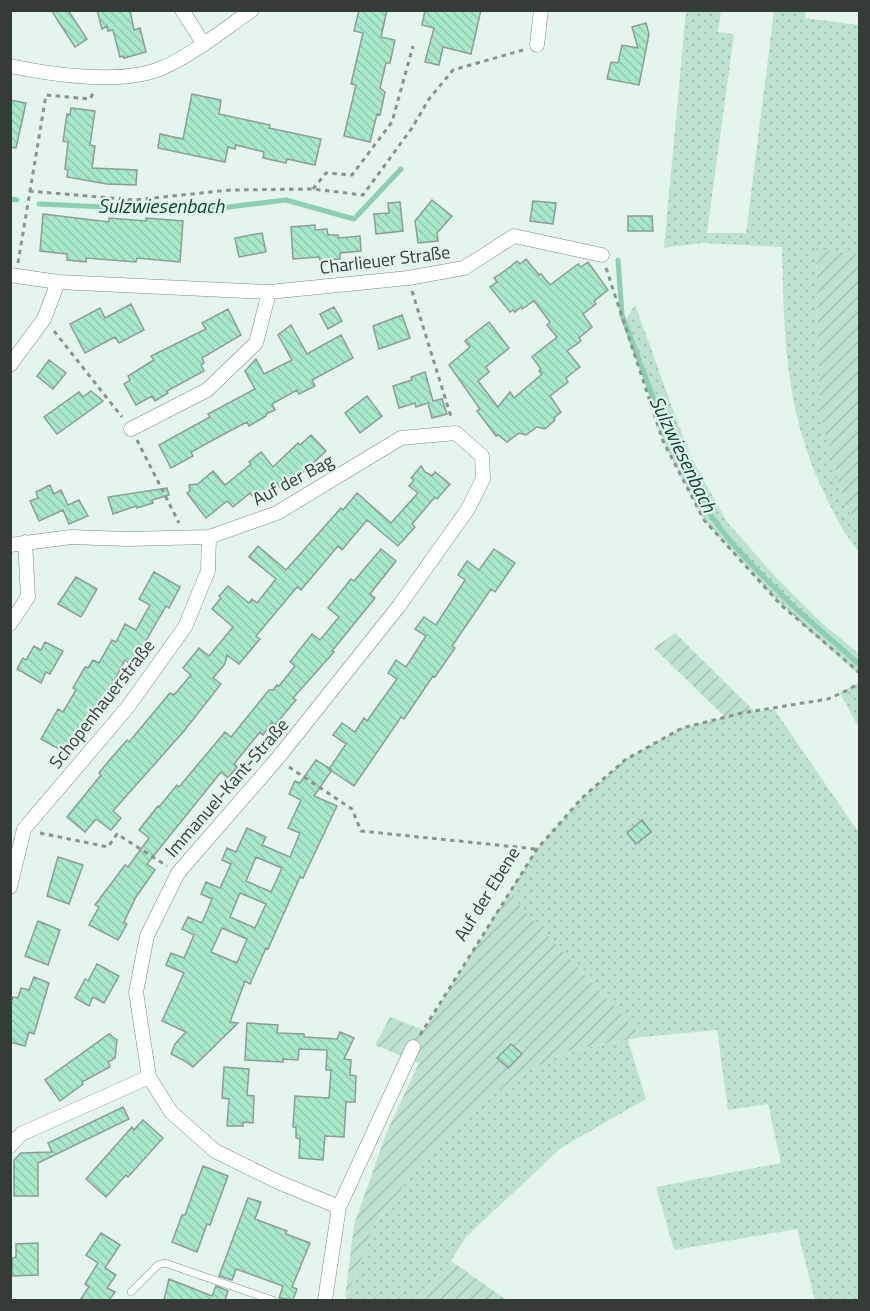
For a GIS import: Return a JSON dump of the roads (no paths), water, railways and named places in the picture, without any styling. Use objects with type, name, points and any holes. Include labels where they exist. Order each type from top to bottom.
[{"type":"street","points":[[182,10],[203,43]]},
{"type":"street","points":[[10,66],[101,77],[142,75],[163,68],[252,10]]},
{"type":"street","points":[[532,47],[541,10]]},
{"type":"street","name":"Charlieuer Straße","points":[[13,276],[58,282],[269,292],[408,278],[464,268],[514,236],[602,255]]},
{"type":"street","points":[[10,364],[44,319],[58,282]]},
{"type":"street","points":[[131,429],[207,390],[256,343],[269,292]]},
{"type":"street","name":"Immanuel-Kant-Straße","points":[[339,1207],[276,1181],[215,1151],[171,1112],[148,1077],[136,992],[147,936],[178,873],[277,759],[399,606],[468,509],[483,479],[482,456],[456,433]]},
{"type":"street","name":"Auf der Bag","points":[[18,543],[71,537],[127,539],[209,537],[277,513],[401,438],[456,433]]},
{"type":"street","name":"Schopenhauerstraße","points":[[10,887],[17,831],[127,708],[185,627],[208,571],[209,537]]},
{"type":"street","points":[[10,624],[28,597],[18,543]]},
{"type":"street","points":[[325,1300],[339,1207],[413,1047]]},
{"type":"street","points":[[10,1146],[21,1134],[148,1077]]},
{"type":"lane","points":[[131,1292],[158,1265],[165,1263],[272,1300]]},
{"type":"waterway","name":"Sulzwiesenbach","points":[[39,204],[195,211],[286,200],[354,219],[401,169]]},
{"type":"waterway","name":"Sulzwiesenbach","points":[[10,199],[17,200]]},
{"type":"waterway","name":"Sulzwiesenbach","points":[[618,260],[622,315],[654,400],[704,506],[730,541],[755,568],[795,608],[860,665]]}]
